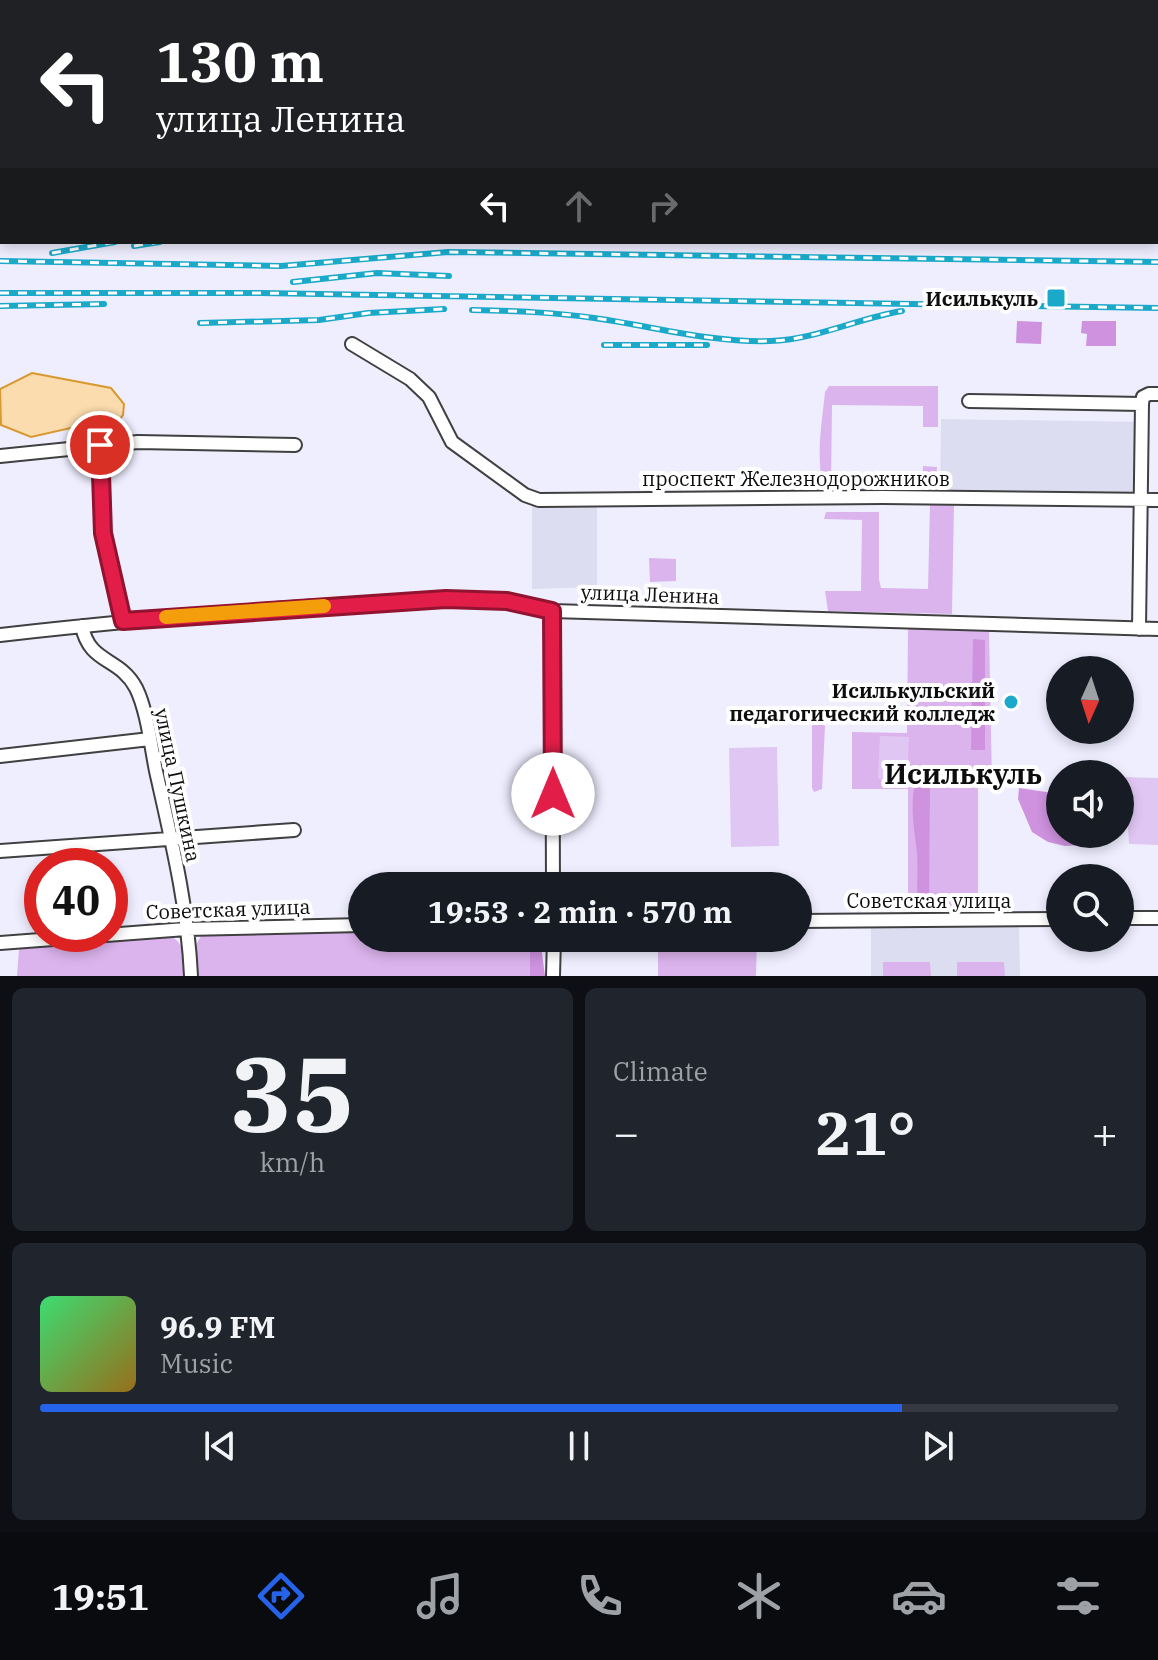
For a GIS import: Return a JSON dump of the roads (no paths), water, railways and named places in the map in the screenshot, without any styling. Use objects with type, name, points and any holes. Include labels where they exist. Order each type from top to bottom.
[{"type":"street","name":"проспект Железнодорожников","points":[[352,344],[410,379],[429,397],[452,442],[525,495],[539,500],[883,497],[1158,500]]},
{"type":"street","points":[[1139,629],[1142,401],[1149,394],[1158,394]]},
{"type":"street","points":[[969,401],[1142,401]]},
{"type":"street","points":[[0,456],[34,455],[138,442],[295,445]]},
{"type":"street","points":[[100,445],[103,533],[123,621]]},
{"type":"street","name":"улица Ленина","points":[[0,635],[123,621],[446,599],[507,601],[552,611],[1158,629]]},
{"type":"street","points":[[552,611],[553,872]]},
{"type":"street","name":"улица Пушкина","points":[[82,626],[85,642],[94,652],[118,667],[137,689],[170,838],[191,976]]},
{"type":"street","points":[[0,756],[150,739]]},
{"type":"street","points":[[0,851],[294,830]]},
{"type":"street","points":[[1134,918],[1158,918]]},
{"type":"street","name":"Советская улица","points":[[812,921],[1046,919]]},
{"type":"street","name":"Советская улица","points":[[0,943],[186,929],[348,925]]},
{"type":"street","points":[[553,976],[554,952]]},
{"type":"railway","points":[[52,253],[104,244]]},
{"type":"railway","points":[[134,246],[147,244]]},
{"type":"railway","points":[[0,261],[281,266],[448,252],[1158,262]]},
{"type":"railway","points":[[293,282],[377,273],[449,276]]},
{"type":"railway","points":[[0,293],[261,293],[1158,308]]},
{"type":"railway","points":[[0,306],[104,304]]},
{"type":"railway","points":[[200,323],[319,320],[368,313],[444,309]]},
{"type":"railway","points":[[472,310],[563,314],[748,341],[803,337],[902,311]]},
{"type":"railway","points":[[604,345],[707,345]]},
{"type":"place","name":"Исилькуль","points":[[1056,298]]},
{"type":"place","name":"Исилькульский педагогический колледж","points":[[1011,702]]},
{"type":"district","name":"Исилькуль","points":[[963,773]]}]
